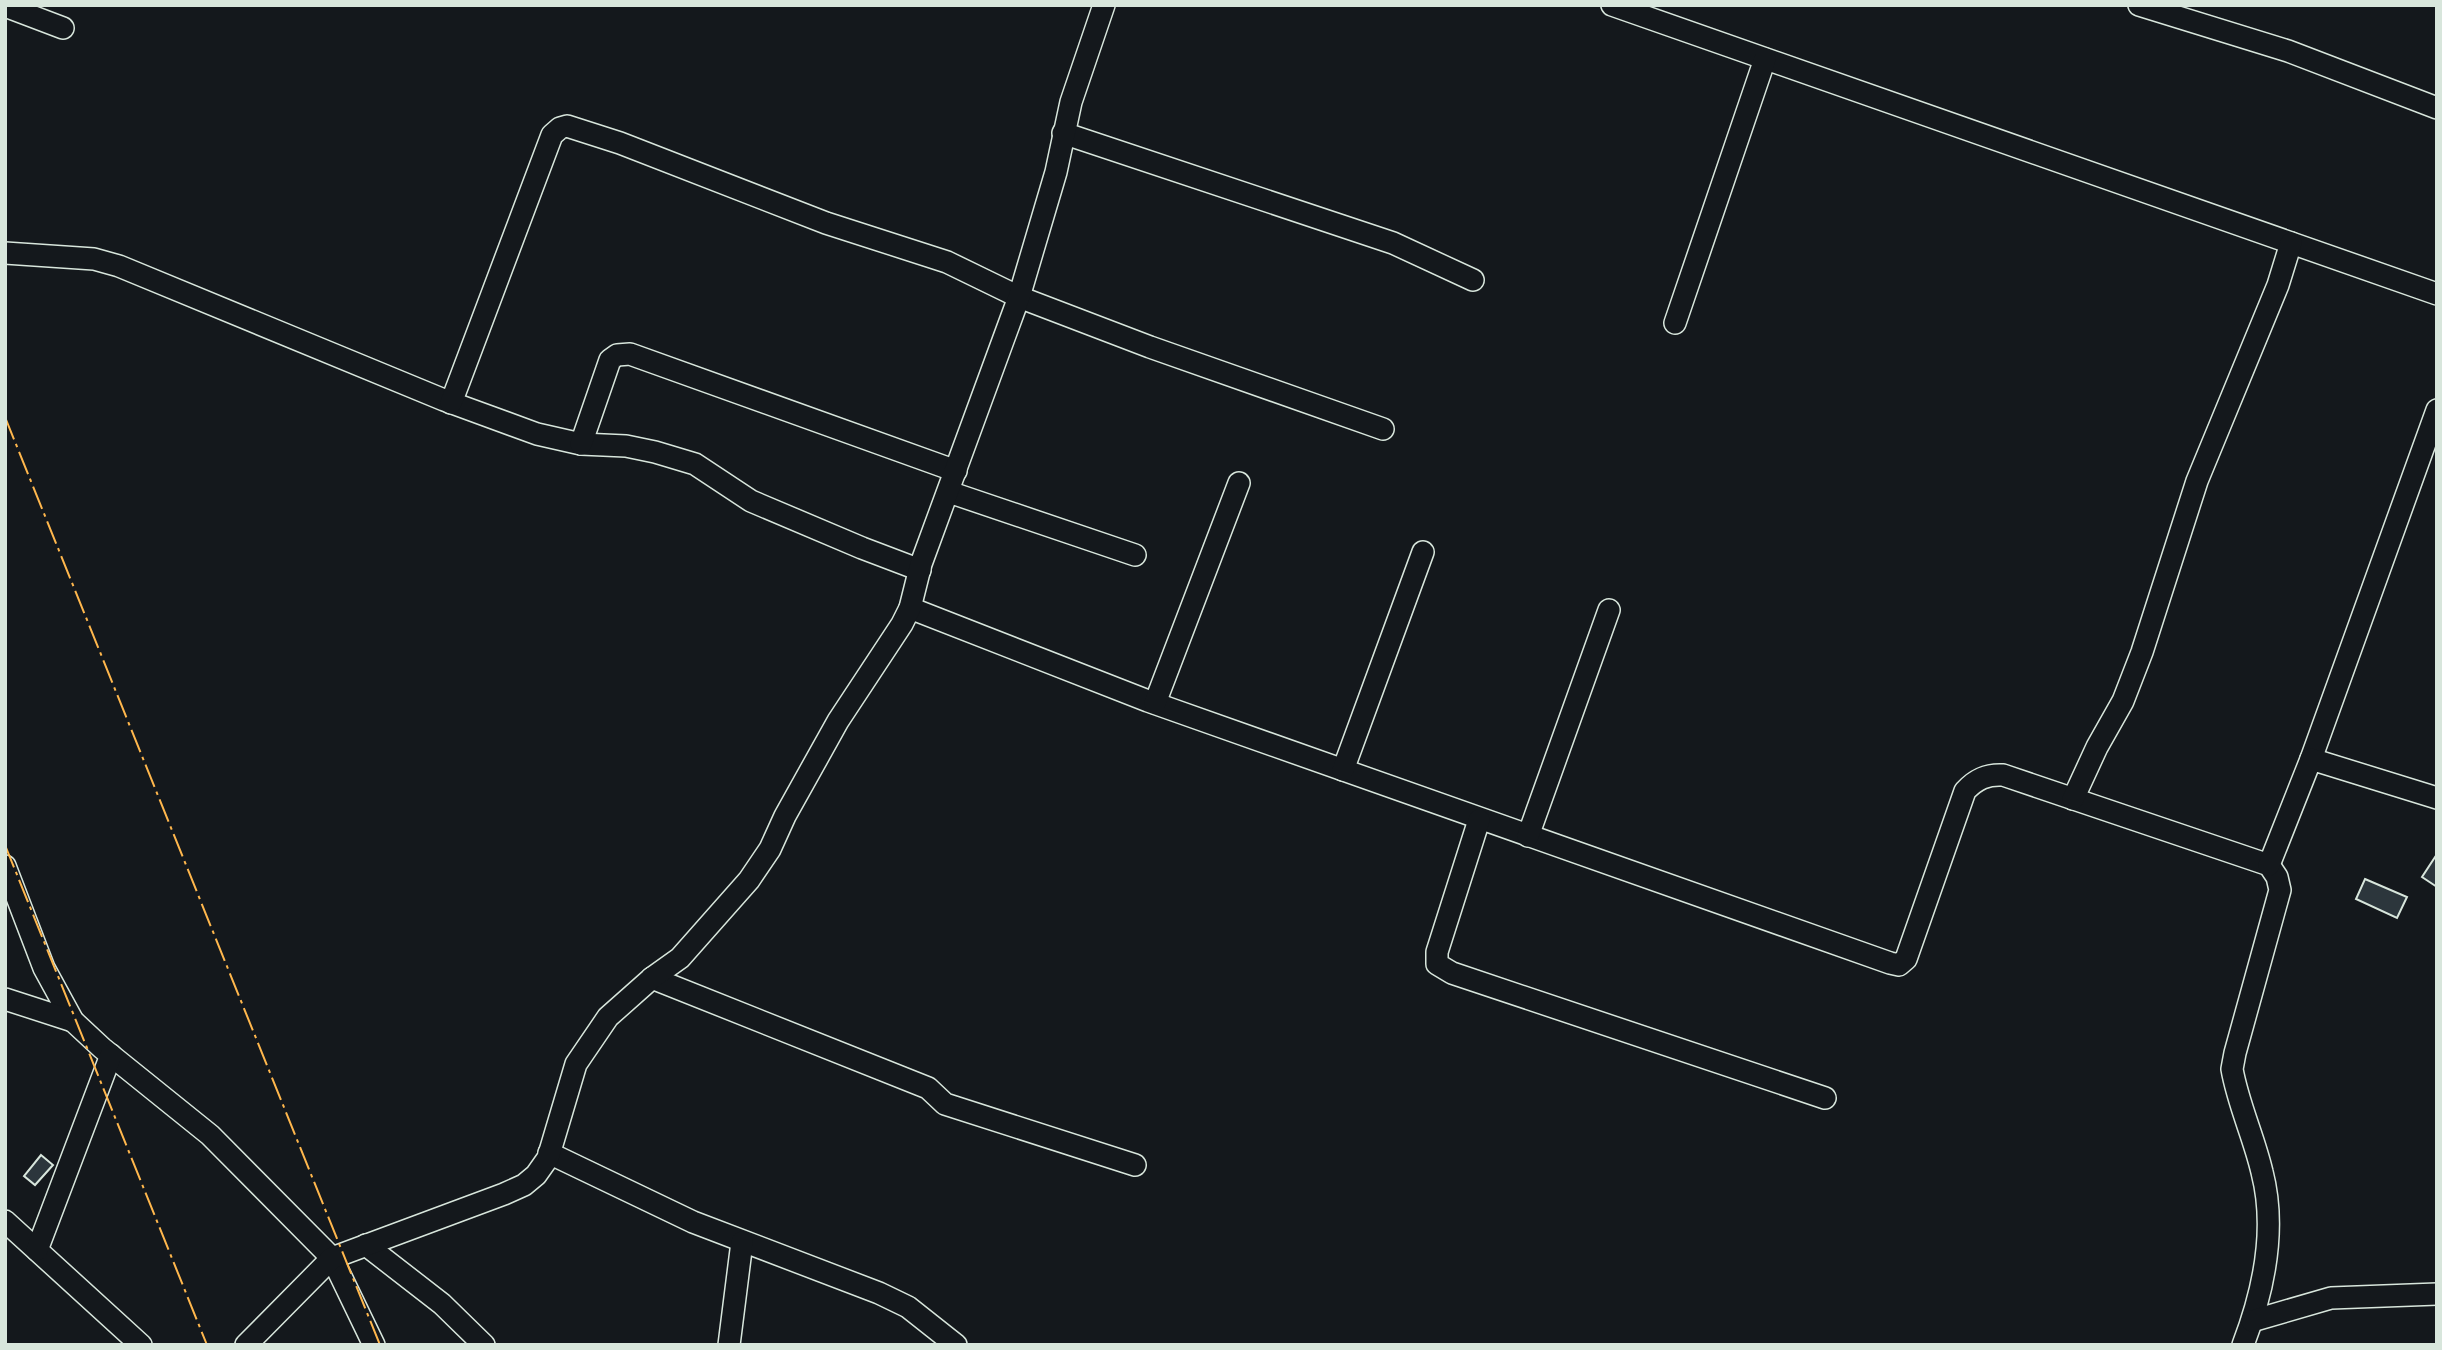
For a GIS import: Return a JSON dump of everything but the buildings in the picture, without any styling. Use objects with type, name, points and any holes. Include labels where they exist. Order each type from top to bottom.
[{"type":"street","points":[[246,1345],[332,1258],[524,1185],[536,1175],[549,1153],[572,1074],[585,1048],[608,1017],[652,978],[680,958],[749,880],[770,849],[785,816],[838,721],[910,608],[920,570],[1019,297],[1056,172],[1071,102],[1104,5]]},
{"type":"street","points":[[1612,5],[2437,294]]},
{"type":"street","points":[[2139,5],[2288,51],[2437,108]]},
{"type":"street","points":[[5,6],[63,28]]},
{"type":"street","points":[[1675,323],[1765,59]]},
{"type":"street","points":[[452,403],[552,135],[559,128],[567,126],[620,143],[826,223],[947,262],[1019,297],[1150,347],[1383,429]]},
{"type":"street","points":[[1063,133],[1393,243],[1473,280]]},
{"type":"street","points":[[2073,799],[2097,747],[2123,701],[2178,547],[2197,481],[2278,285],[2291,243]]},
{"type":"street","points":[[5,254],[94,258],[120,266],[452,403],[537,433],[581,444],[626,446],[695,464],[751,501],[920,570]]},
{"type":"street","points":[[581,444],[610,360],[617,355],[630,354],[956,471]]},
{"type":"street","points":[[2269,865],[2311,759],[2437,410]]},
{"type":"street","points":[[1155,703],[1238,483]]},
{"type":"street","points":[[949,492],[1135,555]]},
{"type":"street","points":[[1343,770],[1423,552]]},
{"type":"street","points":[[910,608],[1155,703],[1890,964],[1899,965],[1906,959],[1965,791],[1973,783],[1990,774],[2003,775],[2269,865],[2277,877],[2280,890],[2232,1069],[2263,1174],[2268,1207],[2266,1264],[2252,1321],[2243,1345]]},
{"type":"street","points":[[1528,836],[1609,610]]},
{"type":"street","points":[[2311,759],[2437,799]]},
{"type":"street","points":[[1479,820],[1437,952],[1437,964],[1452,973],[1825,1098]]},
{"type":"street","points":[[5,866],[44,968],[73,1021],[210,1135],[332,1258],[374,1345]]},
{"type":"street","points":[[652,978],[928,1088],[945,1104],[1135,1165]]},
{"type":"street","points":[[5,999],[73,1021]]},
{"type":"street","points":[[37,1250],[111,1055]]},
{"type":"street","points":[[549,1153],[694,1223],[879,1293],[908,1307],[956,1345]]},
{"type":"street","points":[[5,1221],[141,1345]]},
{"type":"street","points":[[729,1345],[742,1242]]},
{"type":"street","points":[[366,1245],[442,1304],[484,1345]]},
{"type":"street","points":[[2252,1321],[2331,1298],[2437,1294]]},
{"type":"power","points":[[5,417],[380,1345]]},
{"type":"power","points":[[5,845],[207,1345]]}]
